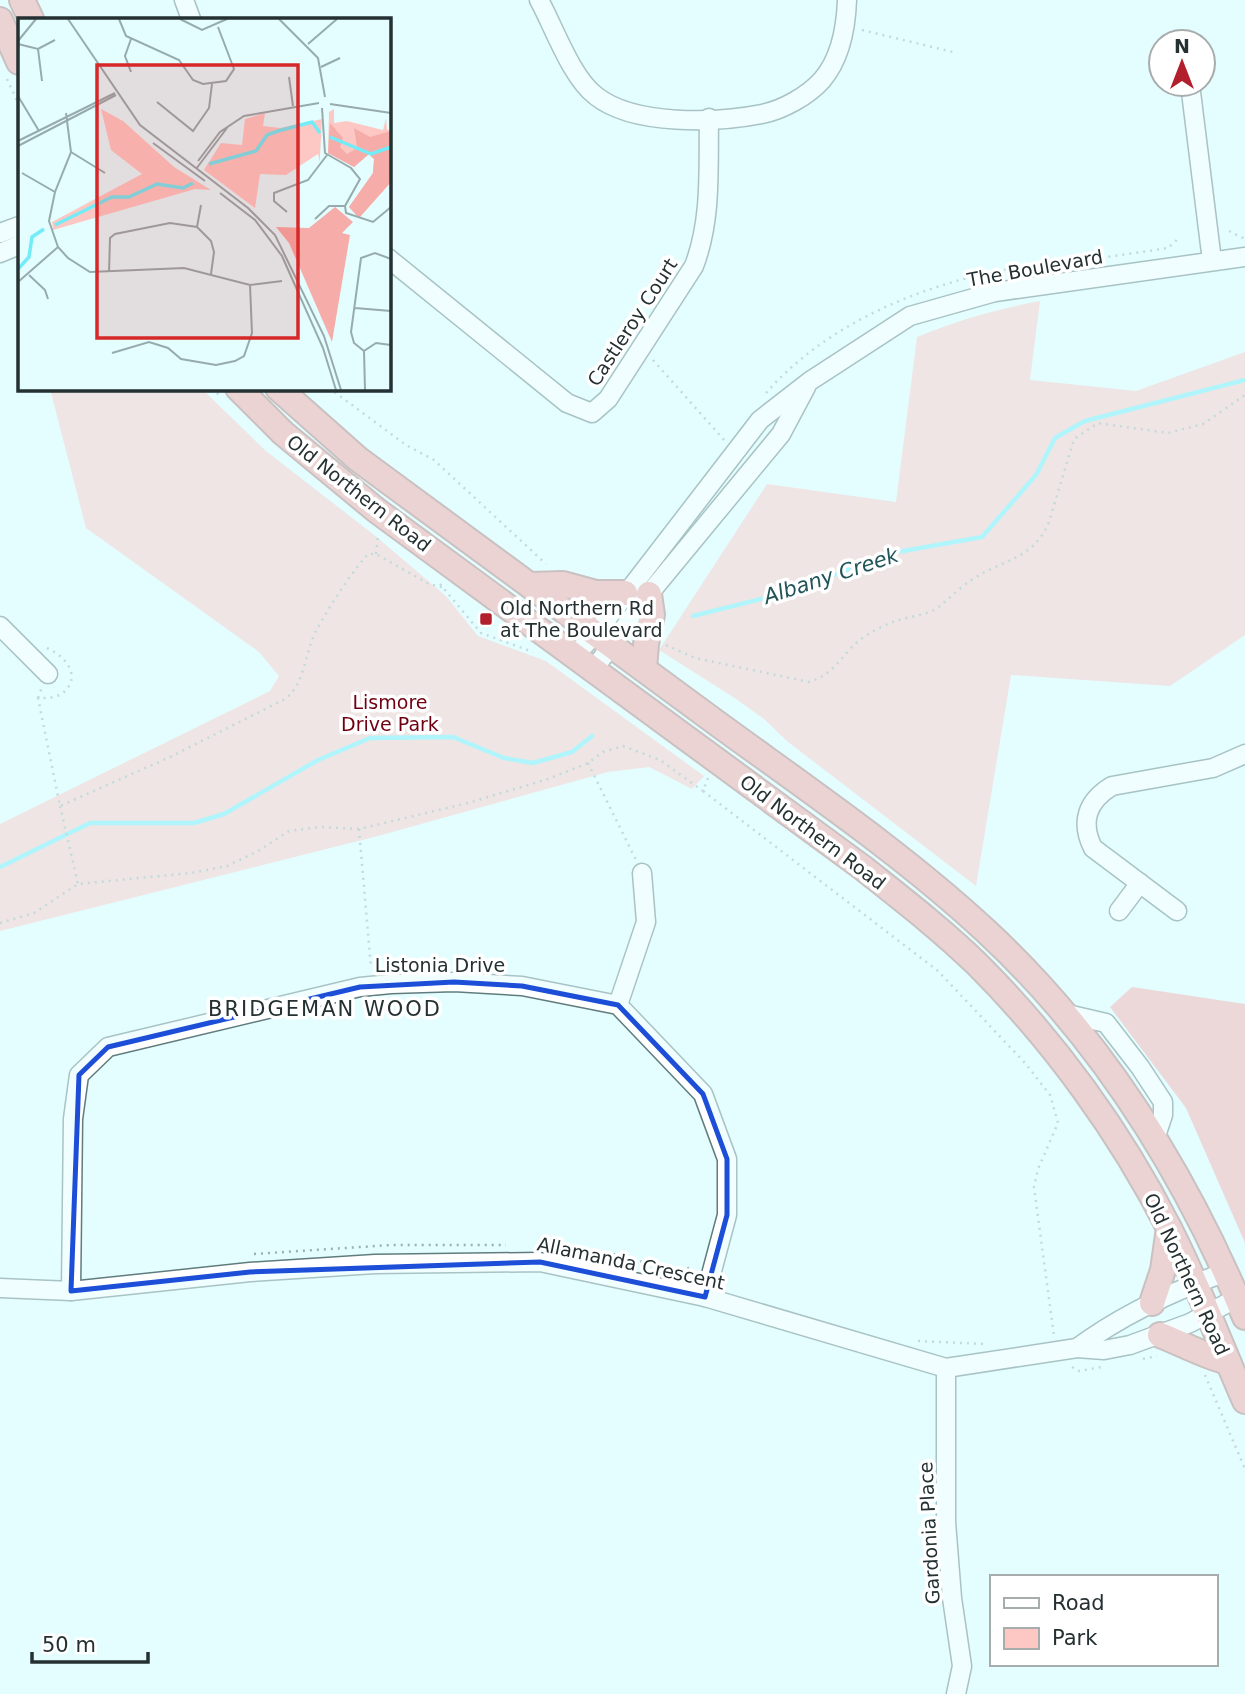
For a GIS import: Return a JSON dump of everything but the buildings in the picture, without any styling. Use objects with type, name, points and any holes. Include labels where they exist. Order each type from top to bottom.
[{"type":"highway","points":[[22,0],[31,18]]},
{"type":"highway","points":[[0,20],[12,68]]},
{"type":"highway","name":"Old Northern Road","points":[[280,390],[358,458],[890,850],[988,933],[1063,1013],[1100,1059],[1154,1139],[1185,1189],[1241,1308]]},
{"type":"highway","name":"Old Northern Road","points":[[232,396],[283,433],[367,503],[863,868],[928,920],[977,965],[1043,1038],[1108,1124],[1169,1228],[1245,1401]]},
{"type":"highway","points":[[530,585],[563,584],[596,593],[637,593],[652,615],[644,668]]},
{"type":"highway","points":[[1152,1303],[1163,1269],[1169,1228]]},
{"type":"highway","points":[[1161,1345],[1189,1346],[1204,1356],[1228,1362]]},
{"type":"street","points":[[184,0],[191,18]]},
{"type":"street","points":[[539,0],[571,65],[594,95],[623,112],[653,118],[764,114],[796,100],[822,80],[837,54],[846,26],[847,0]]},
{"type":"street","points":[[1192,98],[1212,261]]},
{"type":"street","name":"Castleroy Court","points":[[390,260],[567,403],[592,413],[608,399],[694,266],[703,242],[708,212],[709,118]]},
{"type":"street","points":[[0,233],[18,226]]},
{"type":"street","points":[[0,253],[18,246]]},
{"type":"street","name":"The Boulevard","points":[[584,662],[637,593],[726,447],[810,381],[910,316],[995,292],[1245,257]]},
{"type":"street","name":"The Boulevard","points":[[637,593],[781,434],[810,381]]},
{"type":"street","points":[[0,626],[48,674]]},
{"type":"street","points":[[1177,911],[1093,848],[1086,834],[1090,808],[1098,794],[1112,786],[1213,768],[1245,754]]},
{"type":"street","points":[[642,873],[646,922],[618,1005],[703,1094],[727,1159],[727,1215],[705,1297]]},
{"type":"street","points":[[1119,911],[1140,883]]},
{"type":"street","name":"Listonia Drive","points":[[71,1291],[73,1119],[79,1075],[108,1047],[373,986],[454,982],[522,986],[618,1005]]},
{"type":"street","name":"Allamanda Crescent","points":[[0,1288],[71,1291],[250,1272],[347,1266],[540,1262],[705,1297],[946,1368],[1077,1348],[1104,1350],[1161,1345],[1208,1313],[1241,1308]]},
{"type":"street","name":"Allamanda Crescent","points":[[1077,1348],[1103,1329],[1152,1303],[1226,1272]]},
{"type":"street","name":"Gardonia Place","points":[[946,1368],[946,1522],[952,1598],[962,1666],[956,1694]]},
{"type":"path","points":[[846,26],[957,53]]},
{"type":"path","points":[[12,68],[18,100]]},
{"type":"path","points":[[1229,231],[1245,239]]},
{"type":"path","points":[[766,392],[804,356],[843,330],[892,304],[934,287],[1017,267],[1168,248],[1179,238]]},
{"type":"path","points":[[641,347],[726,447]]},
{"type":"path","points":[[332,390],[406,445],[434,460],[547,564]]},
{"type":"path","points":[[657,640],[695,658],[809,682],[821,678],[831,672],[864,637],[893,621],[930,612],[980,573],[1033,548],[1045,533],[1074,439],[1098,423],[1168,433],[1203,424],[1245,395]]},
{"type":"path","points":[[376,554],[379,534]]},
{"type":"path","points":[[60,806],[168,758],[285,699],[296,690],[315,633],[355,569],[368,554],[376,554],[429,584],[442,587]]},
{"type":"path","points":[[438,580],[481,633],[532,652]]},
{"type":"path","points":[[38,645],[58,652],[69,664],[71,679],[65,692],[54,697],[38,698],[78,884]]},
{"type":"path","points":[[0,923],[34,913],[78,884],[191,873],[227,866],[258,851],[289,831],[320,827],[359,829],[468,803],[548,779],[588,762],[603,752],[622,746],[660,760],[938,971],[1025,1063],[1050,1095],[1058,1123],[1038,1169],[1034,1187],[1054,1338],[1045,1338]]},
{"type":"path","points":[[588,762],[642,873]]},
{"type":"path","points":[[703,791],[709,777]]},
{"type":"path","points":[[359,829],[373,986]]},
{"type":"path","points":[[910,1341],[993,1344]]},
{"type":"path","points":[[1141,1360],[1161,1345]]},
{"type":"path","points":[[1072,1367],[1079,1371],[1109,1366]]},
{"type":"path","points":[[1201,1371],[1206,1377],[1245,1469]]},
{"type":"highlighted area","points":[[454,982],[522,986],[618,1005],[703,1094],[727,1159],[727,1215],[705,1297],[540,1262],[250,1272],[71,1291],[79,1075],[108,1047],[360,987]]},
{"type":"green space","points":[[1040,301],[1030,380],[1136,391],[1245,352],[1245,635],[1170,686],[1011,675],[976,886],[788,742],[764,719],[659,650],[767,484],[896,502],[917,337],[947,325]]},
{"type":"green space","name":"Lismore Drive Park","points":[[50,390],[203,390],[266,451],[373,534],[446,596],[478,636],[546,661],[704,776],[692,789],[649,767],[608,772],[378,836],[0,931],[0,824],[270,691],[279,676],[259,652],[86,528]]},
{"type":"shaded area","points":[[1132,987],[1245,1004],[1245,1243],[1186,1108],[1110,1007]]},
{"type":"waterway","name":"Albany Creek","points":[[693,616],[789,592],[892,553],[982,537],[1036,475],[1055,438],[1085,421],[1245,380]]},
{"type":"waterway","name":"Albany Creek","points":[[0,867],[90,823],[194,823],[224,814],[318,760],[370,738],[453,737],[504,758],[533,763],[572,752],[592,736]]},
{"type":"place","name":"Old Northern Rd at The Boulevard","points":[[486,619]]},
{"type":"district","name":"BRIDGEMAN WOOD","points":[[325,1009]]}]
